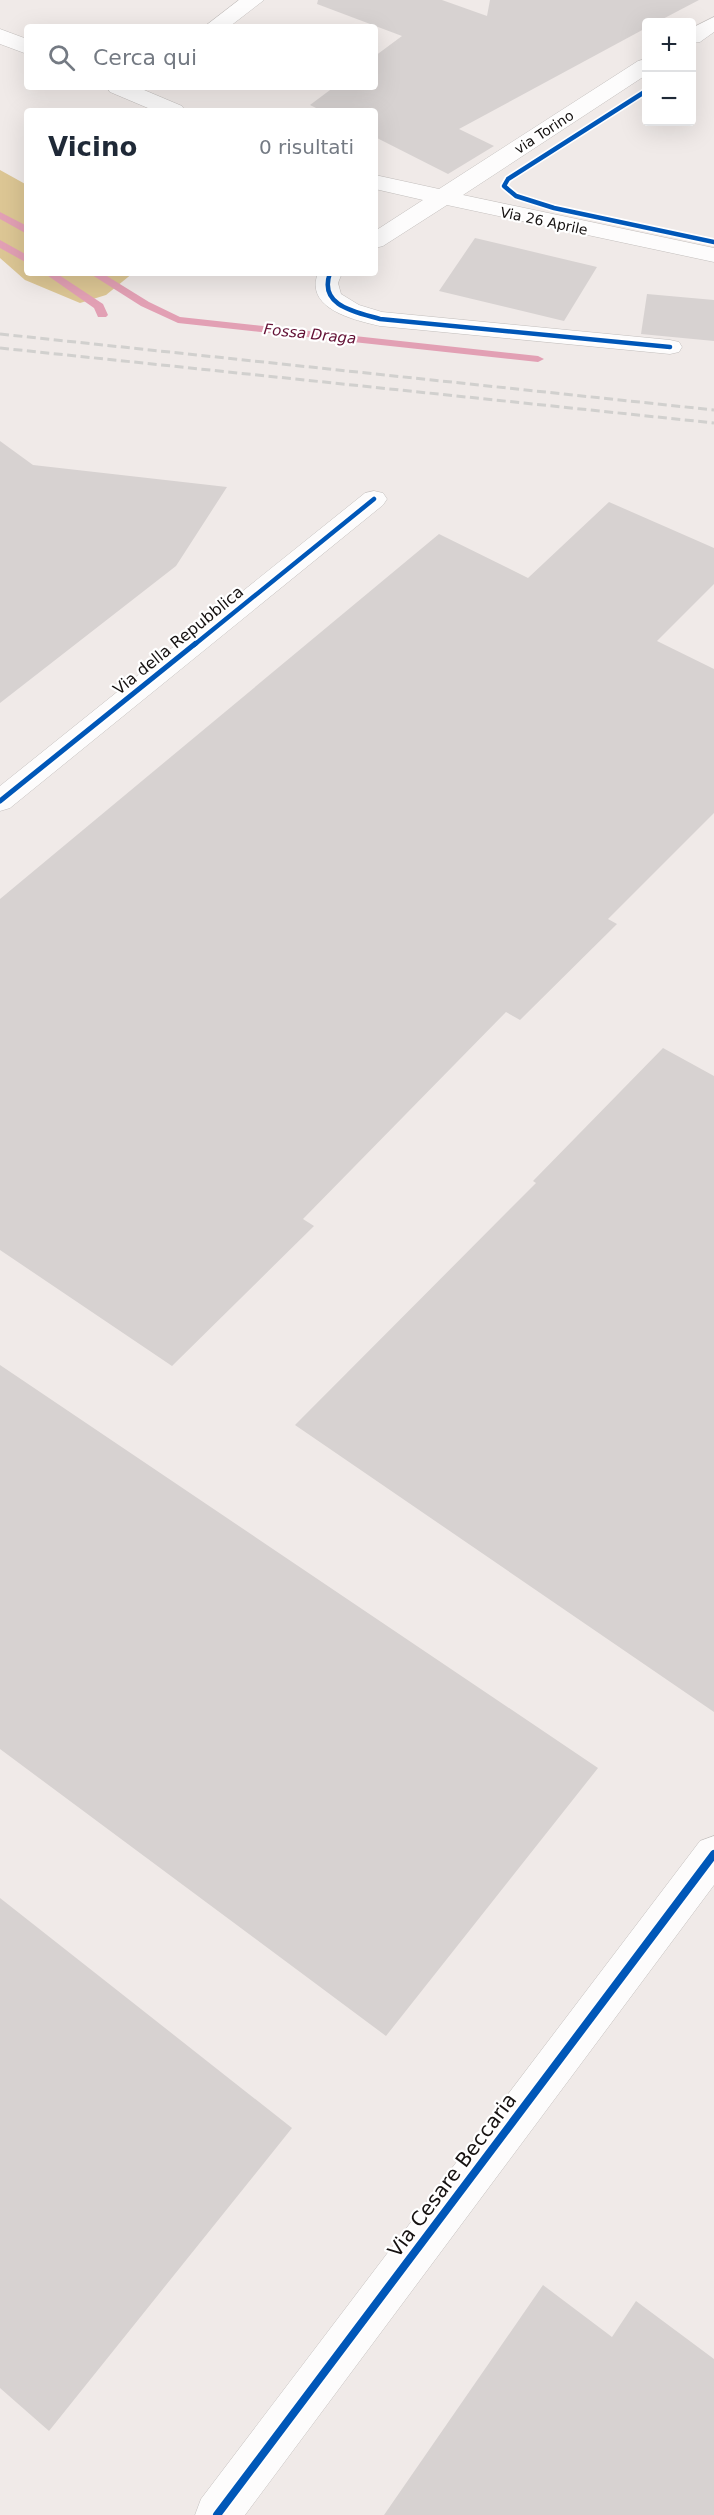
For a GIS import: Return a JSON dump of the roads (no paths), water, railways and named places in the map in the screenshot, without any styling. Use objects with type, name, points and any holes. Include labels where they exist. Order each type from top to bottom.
[{"type":"street","points":[[219,24],[253,0]]},
{"type":"street","points":[[696,35],[714,23]]},
{"type":"street","points":[[0,36],[24,46]]},
{"type":"street","name":"via Torino","points":[[378,239],[642,69]]},
{"type":"street","points":[[129,90],[168,108]]},
{"type":"street","name":"Via 26 Aprile","points":[[378,183],[714,255]]},
{"type":"street","points":[[328,276],[326,287],[330,298],[348,310],[380,319],[670,347]]},
{"type":"street","name":"Via della Repubblica","points":[[0,801],[374,499]]},
{"type":"street","name":"Via Cesare Beccaria","points":[[217,2515],[714,1854]]},
{"type":"waterway","name":"Fossa Draga","points":[[0,215],[24,229]]},
{"type":"waterway","points":[[0,243],[24,258]]},
{"type":"waterway","points":[[54,276],[99,306],[102,315]]},
{"type":"waterway","name":"Fossa Draga","points":[[99,276],[145,304],[178,320],[538,359]]},
{"type":"railway","points":[[0,334],[714,410]]},
{"type":"railway","points":[[0,348],[714,423]]}]
